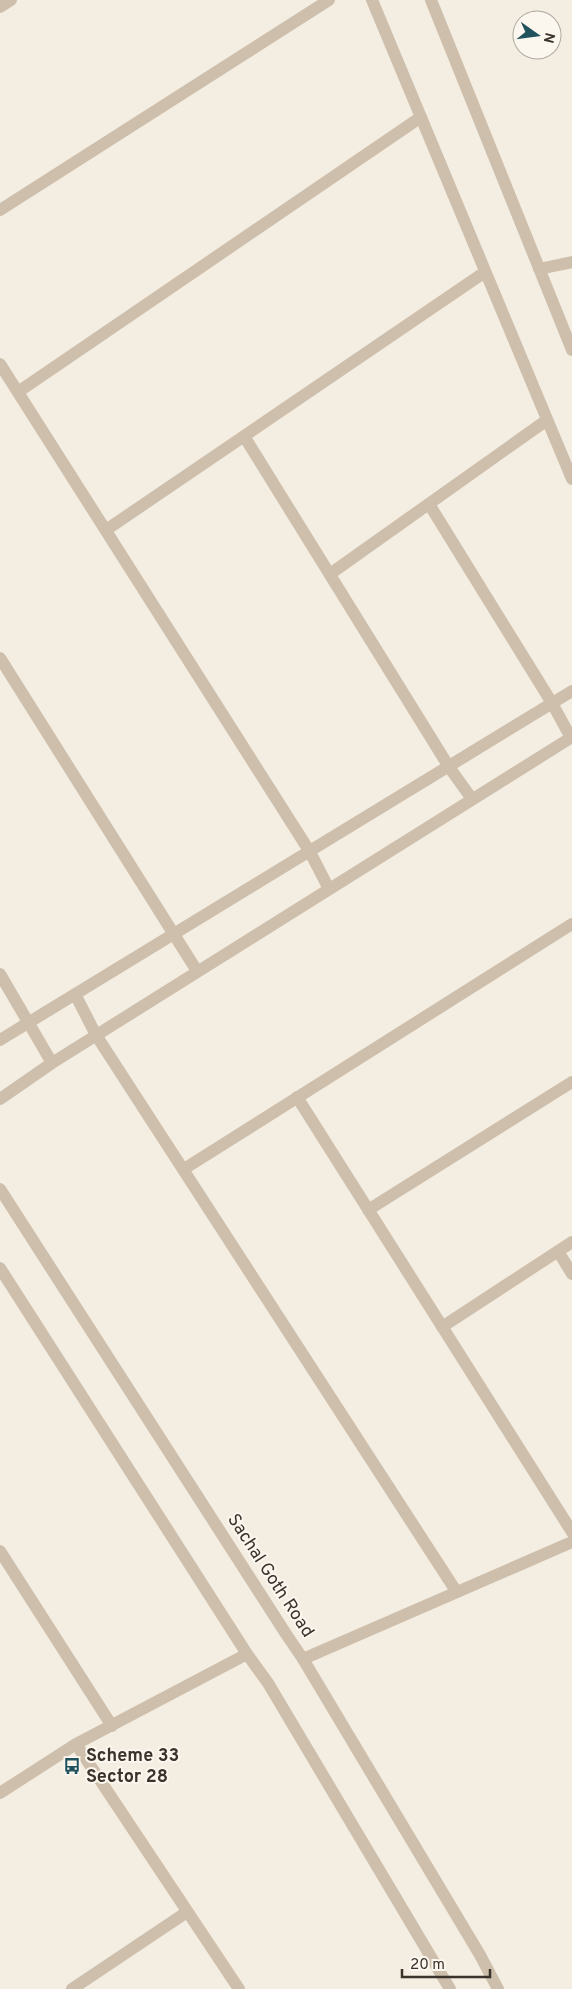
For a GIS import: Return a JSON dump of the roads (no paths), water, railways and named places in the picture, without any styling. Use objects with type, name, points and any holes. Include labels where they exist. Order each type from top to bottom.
[{"type":"street","points":[[0,7],[11,0]]},
{"type":"street","points":[[0,210],[329,0]]},
{"type":"street","points":[[372,0],[572,479]]},
{"type":"street","points":[[431,0],[572,350]]},
{"type":"street","points":[[18,392],[420,117]]},
{"type":"street","points":[[539,269],[572,262]]},
{"type":"street","points":[[106,530],[485,272]]},
{"type":"street","points":[[0,364],[310,852],[328,889]]},
{"type":"street","points":[[330,574],[548,420]]},
{"type":"street","points":[[244,436],[449,766],[472,799]]},
{"type":"street","points":[[0,1098],[52,1062],[572,737],[429,504]]},
{"type":"street","points":[[0,658],[197,971]]},
{"type":"street","points":[[0,1040],[572,690]]},
{"type":"street","points":[[184,1169],[572,924]]},
{"type":"street","points":[[0,974],[52,1062]]},
{"type":"street","points":[[75,994],[96,1035],[456,1591]]},
{"type":"street","points":[[368,1210],[572,1082]]},
{"type":"street","points":[[297,1097],[572,1532]]},
{"type":"street","name":"Sachal Goth Road","points":[[0,1189],[303,1659],[465,1929],[498,1989]]},
{"type":"street","points":[[442,1327],[572,1242]]},
{"type":"street","points":[[558,1251],[572,1274]]},
{"type":"street","points":[[0,1268],[247,1654],[268,1683],[450,1989]]},
{"type":"street","points":[[303,1659],[572,1542]]},
{"type":"street","points":[[0,1551],[112,1726]]},
{"type":"street","points":[[0,1792],[76,1744],[247,1654]]},
{"type":"street","points":[[76,1744],[240,1989]]},
{"type":"street","points":[[72,1989],[187,1912]]},
{"type":"place","name":"Scheme 33 Sector 28","points":[[72,1766]]}]
